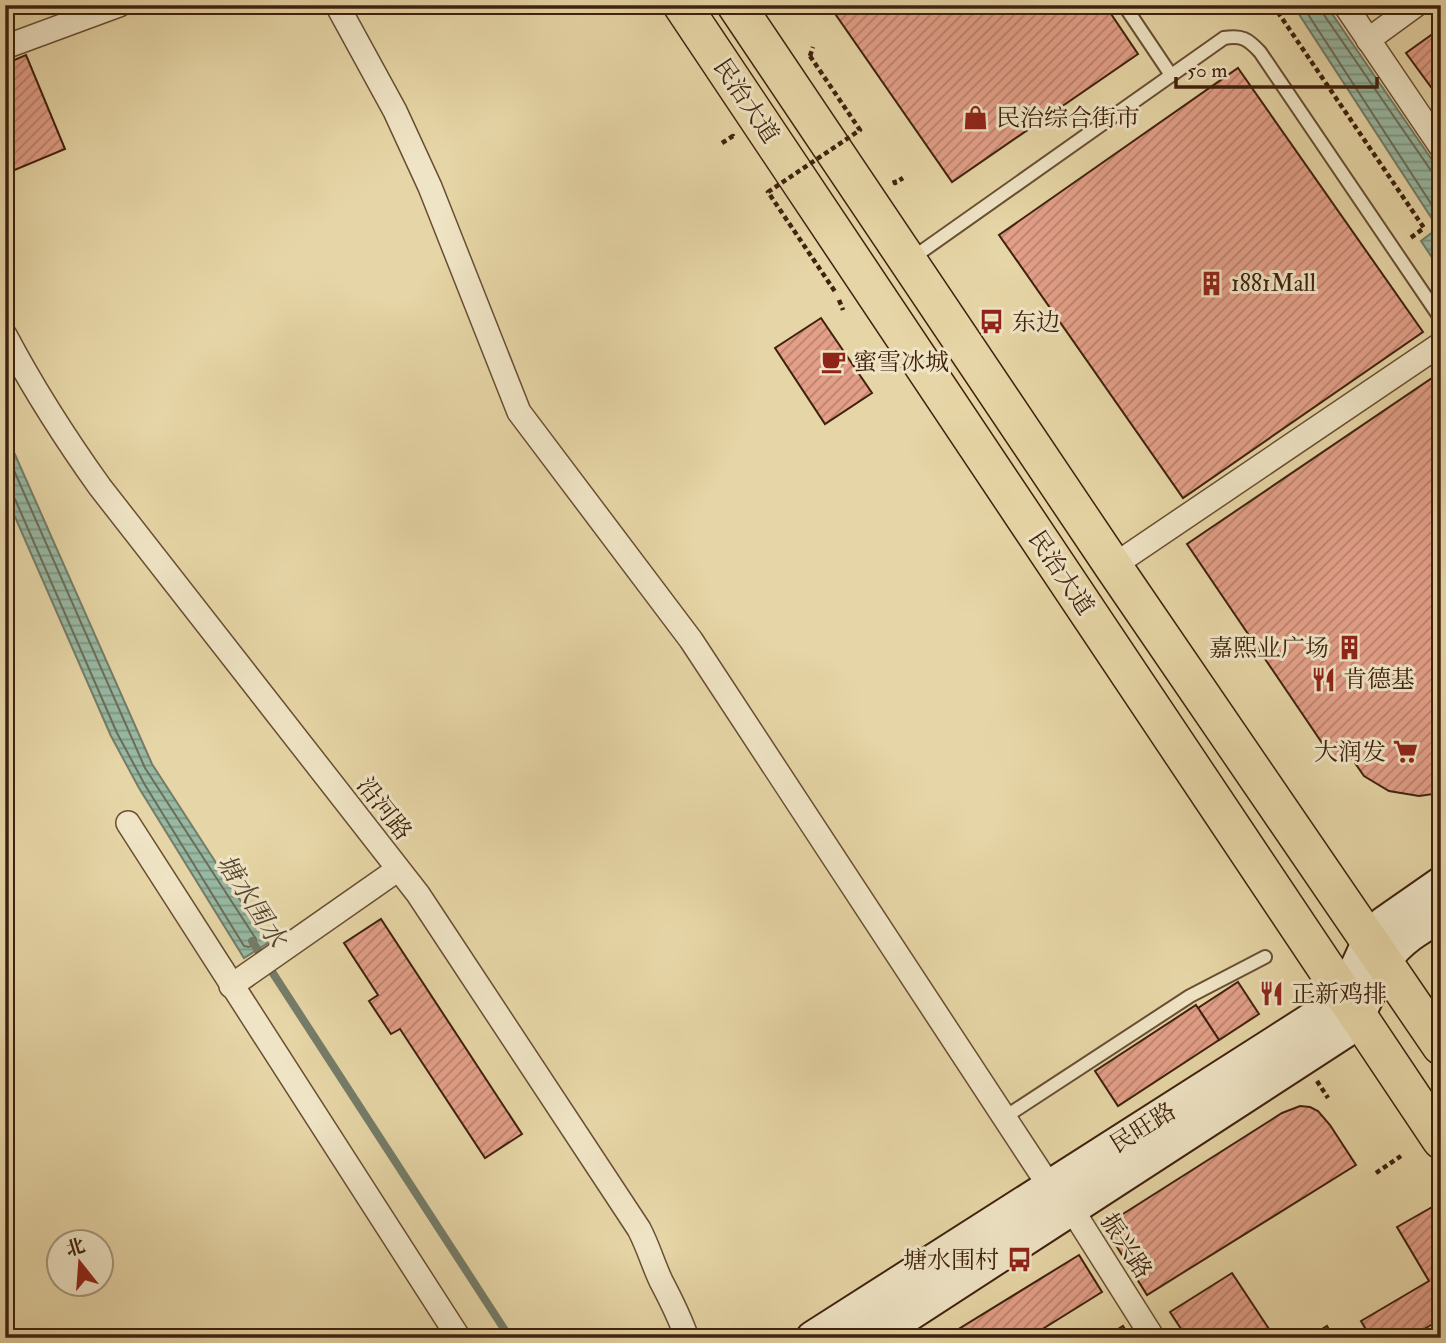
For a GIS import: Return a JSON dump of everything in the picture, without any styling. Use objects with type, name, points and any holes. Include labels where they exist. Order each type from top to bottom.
[{"type":"main road","name":"民治大道","points":[[682,5],[1441,1140]]},
{"type":"main road","name":"民治大道","points":[[736,5],[1113,566],[1441,1046]]},
{"type":"main road","name":"民旺路","points":[[872,1338],[909,1328],[1060,1198],[1290,1034],[1316,1017],[1349,1005],[1351,981],[1376,952],[1384,923],[1441,884]]},
{"type":"main road","name":"民旺路","points":[[1376,952],[1394,948],[1441,915]]},
{"type":"main road","name":"民旺路","points":[[813,1338],[1060,1198]]},
{"type":"street","points":[[5,47],[119,5]]},
{"type":"street","name":"振兴路","points":[[337,5],[395,111],[430,187],[519,412],[691,640],[1153,1338]]},
{"type":"street","points":[[1345,5],[1441,147]]},
{"type":"street","points":[[1368,40],[1416,5]]},
{"type":"street","name":"沿河路","points":[[5,335],[58,428],[100,487],[434,918],[639,1229],[687,1338]]},
{"type":"street","points":[[1113,566],[1441,344]]},
{"type":"street","points":[[128,823],[459,1338]]},
{"type":"street","points":[[231,986],[397,870]]},
{"type":"lane","points":[[1124,5],[1171,75]]},
{"type":"lane","points":[[908,262],[1224,38],[1236,36],[1248,39],[1260,51],[1441,319]]},
{"type":"lane","points":[[1005,1117],[1190,996],[1265,957]]},
{"type":"path","points":[[1273,5],[1424,228],[1394,249]]},
{"type":"path","points":[[813,47],[810,56],[860,130],[768,192],[836,293]]},
{"type":"path","points":[[722,143],[733,136]]},
{"type":"path","points":[[895,183],[903,177]]},
{"type":"path","points":[[1316,1080],[1328,1098]]},
{"type":"path","points":[[1376,1173],[1401,1156]]},
{"type":"water","points":[[1293,5],[1326,5],[1441,173],[1441,271],[1421,241],[1438,228]]},
{"type":"water","points":[[5,432],[152,764],[268,943],[244,958],[139,788],[111,736],[5,494]]},
{"type":"building","name":"民治综合街市","points":[[829,5],[1105,5],[1138,54],[952,182]]},
{"type":"building","points":[[1441,28],[1441,79],[1431,87],[1406,53]]},
{"type":"building","points":[[26,55],[65,149],[5,174],[5,64]]},
{"type":"building","name":"1881Mall","points":[[1238,68],[1423,332],[1183,498],[999,235]]},
{"type":"building","points":[[821,318],[872,393],[825,424],[775,348]]},
{"type":"building","name":"嘉熙业广场","points":[[1441,372],[1441,793],[1419,796],[1389,791],[1364,776],[1348,753],[1335,762],[1187,544]]},
{"type":"building","points":[[381,919],[522,1134],[485,1158],[400,1029],[391,1034],[369,1001],[378,995],[344,943]]},
{"type":"building","points":[[1238,982],[1259,1014],[1219,1040],[1198,1008]]},
{"type":"building","points":[[1196,1005],[1219,1040],[1118,1106],[1095,1071]]},
{"type":"building","points":[[1300,1106],[1318,1111],[1356,1165],[1147,1295],[1104,1226],[1282,1113]]},
{"type":"building","points":[[1434,1206],[1441,1217],[1441,1319],[1409,1338],[1371,1338],[1361,1321],[1429,1281],[1397,1227]]},
{"type":"building","points":[[1079,1255],[1102,1292],[1028,1338],[944,1338]]},
{"type":"building","points":[[1232,1273],[1271,1332],[1262,1338],[1187,1338],[1170,1312]]},
{"type":"building","points":[[1123,1326],[1130,1338],[1104,1338]]},
{"type":"building","points":[[1327,1326],[1334,1338],[1308,1338]]},
{"type":"waterway","name":"塘水围水","points":[[252,941],[510,1338]]},
{"type":"place","name":"民治综合街市","points":[[976,118]]},
{"type":"place","name":"1881Mall","points":[[1211,283]]},
{"type":"place","name":"东边","points":[[992,322]]},
{"type":"place","name":"蜜雪冰城","points":[[833,362]]},
{"type":"place","name":"嘉熙业广场","points":[[1349,648]]},
{"type":"place","name":"肯德基","points":[[1323,679]]},
{"type":"place","name":"大润发","points":[[1406,752]]},
{"type":"place","name":"正新鸡排","points":[[1271,994]]},
{"type":"place","name":"塘水围村","points":[[1019,1260]]}]
